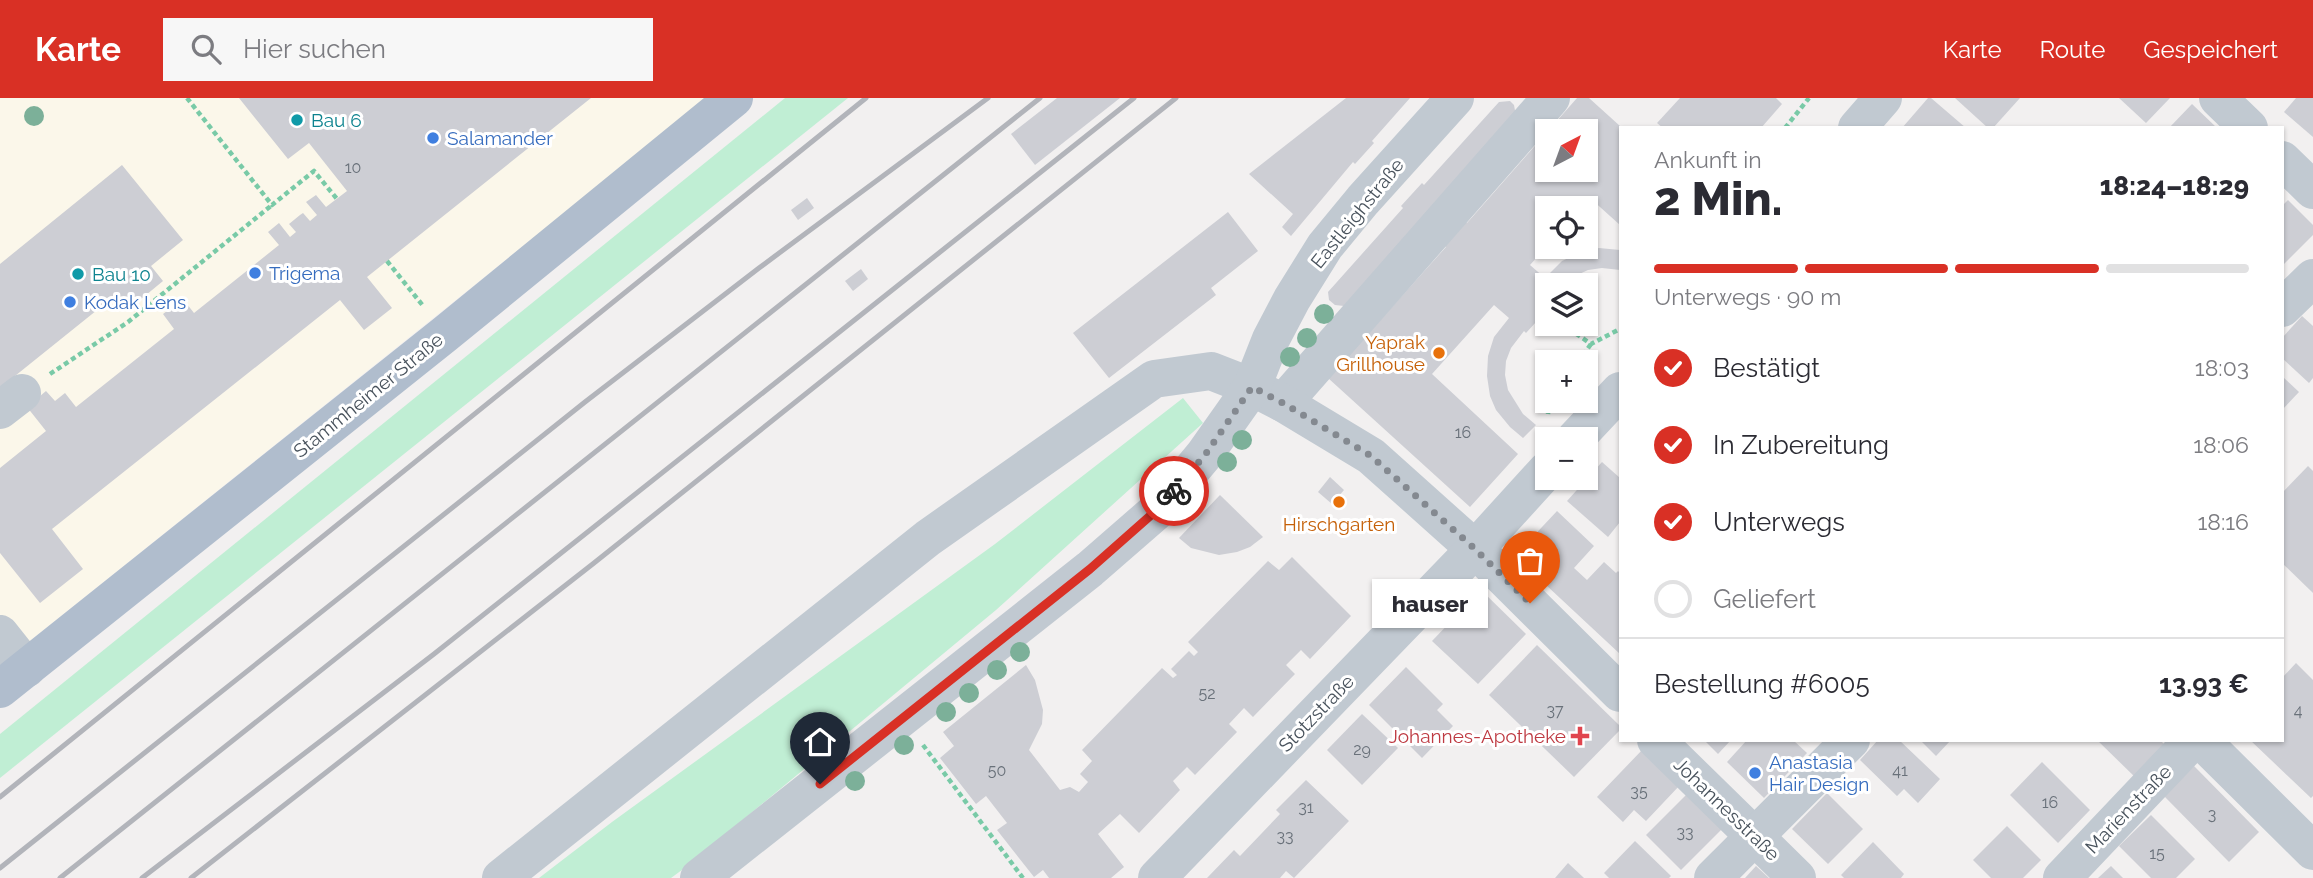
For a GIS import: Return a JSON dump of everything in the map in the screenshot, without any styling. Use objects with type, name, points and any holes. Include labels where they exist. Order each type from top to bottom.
[{"type":"main road","name":"Stammheimer Straße","points":[[13,678],[445,334],[734,98]]},
{"type":"street","name":"Eastleighstraße","points":[[699,878],[1090,569],[1158,509],[1205,455],[1268,395],[1271,339],[1325,246],[1455,98]]},
{"type":"street","points":[[1268,395],[1551,98]]},
{"type":"street","points":[[1859,126],[1883,98]]},
{"type":"street","points":[[2218,98],[2247,126]]},
{"type":"street","points":[[2284,162],[2313,190]]},
{"type":"street","points":[[2284,306],[2313,278]]},
{"type":"street","points":[[501,878],[928,538],[1154,379],[1211,371],[1268,395],[1371,456],[1475,549],[1619,692]]},
{"type":"street","points":[[1586,427],[1619,392]]},
{"type":"street","name":"Stotzstraße","points":[[1157,878],[1475,549],[1535,483]]},
{"type":"street","points":[[0,634],[13,678]]},
{"type":"street","name":"Johannesstraße","points":[[1658,742],[1797,878]]},
{"type":"street","points":[[1713,878],[1849,742]]},
{"type":"street","name":"Marienstraße","points":[[2062,878],[2191,742]]},
{"type":"street","points":[[2203,742],[2313,851]]},
{"type":"path","points":[[187,98],[272,205]]},
{"type":"path","points":[[1787,126],[1810,98]]},
{"type":"path","points":[[11,402],[128,322],[314,171],[337,199]]},
{"type":"path","points":[[387,261],[445,334]]},
{"type":"path","points":[[1587,350],[1591,344],[1619,330]]},
{"type":"path","points":[[1579,336],[1591,344]]},
{"type":"path","points":[[902,719],[1023,878]]},
{"type":"shaded area","points":[[0,98],[708,98],[21,648],[0,622]]},
{"type":"green space","points":[[785,98],[848,98],[0,778],[0,734]]},
{"type":"green space","points":[[1183,398],[1203,423],[996,610],[686,867],[671,878],[539,878],[995,544]]},
{"type":"building","points":[[239,98],[591,98],[367,277],[392,308],[364,330],[340,300],[52,529],[83,569],[40,603],[0,553],[0,468],[46,431],[27,407],[46,391],[55,401],[65,393],[76,407],[174,329],[163,314],[183,299],[194,313],[279,245],[268,232],[279,223],[290,237],[296,232],[289,224],[300,215],[303,213],[310,221],[317,215],[306,202],[316,195],[326,207],[347,191],[309,143],[288,159]]},
{"type":"building","points":[[1057,98],[1120,98],[1035,165],[1011,134]]},
{"type":"building","points":[[1346,98],[1410,98],[1372,141],[1374,143],[1355,164],[1353,162],[1291,236],[1282,227],[1293,214],[1249,174]]},
{"type":"building","points":[[1577,98],[1589,98],[1620,126],[1619,224],[1598,205],[1598,196],[1535,196],[1535,259],[1530,265],[1539,273],[1535,273],[1535,323],[1526,333],[1524,331],[1511,348],[1505,375],[1508,390],[1523,414],[1536,425],[1523,438],[1496,410],[1490,396],[1488,356],[1494,337],[1509,318],[1494,305],[1432,374],[1518,454],[1470,507],[1328,378],[1446,247],[1420,222],[1344,306],[1335,305],[1329,300],[1328,292],[1403,208],[1401,206],[1422,183],[1424,185],[1499,102],[1510,101],[1514,105],[1516,116],[1440,199],[1467,223],[1535,146],[1535,182],[1598,182],[1598,119],[1559,119]]},
{"type":"building","points":[[1680,98],[1776,98],[1782,104],[1763,126],[1661,126],[1657,123]]},
{"type":"building","points":[[1928,98],[1931,98],[1964,126],[1904,126]]},
{"type":"building","points":[[1955,98],[2020,98],[1995,126],[1986,126]]},
{"type":"building","points":[[2119,98],[2170,98],[2146,123]]},
{"type":"building","points":[[2296,98],[2313,98],[2313,137],[2284,112]]},
{"type":"building","points":[[2192,104],[2215,126],[2171,126]]},
{"type":"building","name":"Bau 10","points":[[122,165],[183,240],[151,266],[163,281],[129,309],[117,294],[0,388],[0,264]]},
{"type":"building","points":[[807,198],[814,208],[798,220],[791,210]]},
{"type":"building","points":[[2288,200],[2313,225],[2313,235],[2284,264],[2284,204]]},
{"type":"building","points":[[1228,212],[1258,251],[1211,288],[1216,295],[1109,378],[1073,333]]},
{"type":"building","points":[[1598,248],[1619,250],[1619,270],[1588,270],[1582,273],[1550,273],[1566,259],[1598,259]]},
{"type":"building","points":[[861,269],[868,279],[853,291],[845,281]]},
{"type":"building","points":[[2302,316],[2313,326],[2313,378],[2309,383],[2284,360],[2284,336]]},
{"type":"building","points":[[2284,378],[2299,392],[2284,408]]},
{"type":"building","points":[[1602,462],[1619,477],[1619,523],[1608,537],[1567,501],[1577,490],[1598,490],[1598,466]]},
{"type":"building","points":[[2308,466],[2313,471],[2313,593],[2284,565],[2284,491]]},
{"type":"building","points":[[1330,477],[1344,490],[1332,504],[1318,492]]},
{"type":"building","points":[[1220,495],[1263,537],[1250,547],[1219,555],[1191,548],[1179,538]]},
{"type":"building","points":[[1557,511],[1594,546],[1574,568],[1587,580],[1604,562],[1616,573],[1619,572],[1619,653],[1515,556]]},
{"type":"building","points":[[1292,557],[1351,616],[1310,659],[1301,650],[1286,665],[1295,674],[1253,717],[1244,708],[1229,724],[1237,732],[1195,775],[1187,767],[1173,781],[1180,790],[1139,833],[1120,814],[1098,834],[1124,867],[1111,878],[1049,878],[1043,870],[1034,877],[997,830],[1007,823],[986,796],[976,804],[940,758],[954,746],[943,732],[1026,665],[1035,680],[1043,710],[1042,724],[1029,750],[1060,790],[1070,787],[1079,792],[1088,782],[1080,774],[1092,761],[1082,750],[1162,668],[1173,678],[1177,675],[1171,669],[1189,651],[1194,656],[1198,652],[1188,642],[1268,561],[1279,570]]},
{"type":"building","points":[[1481,590],[1526,634],[1478,684],[1432,641]]},
{"type":"building","points":[[1537,645],[1619,725],[1619,731],[1574,777],[1489,695]]},
{"type":"building","points":[[2296,663],[2313,680],[2311,798],[2252,742],[2284,742],[2284,676]]},
{"type":"building","points":[[1406,667],[1443,704],[1437,710],[1453,726],[1422,758],[1369,705]]},
{"type":"building","points":[[1362,714],[1398,748],[1362,785],[1327,750]]},
{"type":"building","points":[[1706,742],[1729,742],[1718,754]]},
{"type":"building","points":[[1745,742],[1795,742],[1807,753],[1764,798],[1727,762]]},
{"type":"building","points":[[1876,742],[1901,742],[1940,779],[1918,803],[1904,789],[1897,796],[1860,760]]},
{"type":"building","points":[[1922,742],[1949,742],[1936,756]]},
{"type":"building","points":[[2099,742],[2162,742],[2169,749],[2138,780]]},
{"type":"building","points":[[1643,749],[1680,785],[1646,821],[1634,810],[1623,822],[1597,797]]},
{"type":"building","points":[[2042,762],[2090,810],[2058,843],[2010,795]]},
{"type":"building","points":[[2194,766],[2259,832],[2229,862],[2164,796]]},
{"type":"building","points":[[1306,780],[1349,821],[1294,878],[1286,871],[1280,878],[1207,878],[1234,850],[1240,856],[1280,814],[1276,810]]},
{"type":"building","points":[[1688,793],[1723,828],[1681,870],[1646,835]]},
{"type":"building","points":[[1827,793],[1863,829],[1828,864],[1792,829]]},
{"type":"building","points":[[2151,815],[2195,859],[2176,878],[2151,878],[2119,846]]},
{"type":"building","points":[[2007,826],[2041,860],[2023,878],[1991,878],[1973,860]]},
{"type":"building","points":[[1635,841],[1671,876],[1669,878],[1609,878],[1604,873]]},
{"type":"building","points":[[1873,842],[1904,874],[1901,878],[1844,878],[1841,875]]},
{"type":"building","points":[[1568,863],[1584,878],[1555,878]]},
{"type":"building","points":[[1756,866],[1769,878],[1745,878]]},
{"type":"building","points":[[2111,866],[2123,878],[2098,878]]},
{"type":"railway","points":[[0,797],[866,98]]},
{"type":"railway","points":[[0,868],[585,402],[759,268],[988,98]]},
{"type":"railway","points":[[60,878],[1040,98]]},
{"type":"railway","points":[[142,878],[434,654],[1134,98]]},
{"type":"railway","points":[[191,878],[594,563],[1176,98]]},
{"type":"way so far","points":[[1174,491],[1205,455],[1252,387],[1371,456],[1475,549],[1530,603]]},
{"type":"place","name":"Bau 6","points":[[297,120]]},
{"type":"place","name":"Salamander","points":[[433,138]]},
{"type":"place","name":"Trigema","points":[[255,273]]},
{"type":"place","name":"Bau 10","points":[[78,274]]},
{"type":"place","name":"Kodak Lens","points":[[70,302]]},
{"type":"place","name":"Yaprak Grillhouse","points":[[1439,353]]},
{"type":"place","name":"Hirschgarten","points":[[1339,502]]},
{"type":"place","name":"hauser","points":[[1530,603]]},
{"type":"place","name":"Johannes-Apotheke","points":[[1580,736]]},
{"type":"place","name":"Anastasia Hair Design","points":[[1755,773]]},
{"type":"route","points":[[820,784],[1090,569],[1158,509],[1174,491]]}]
